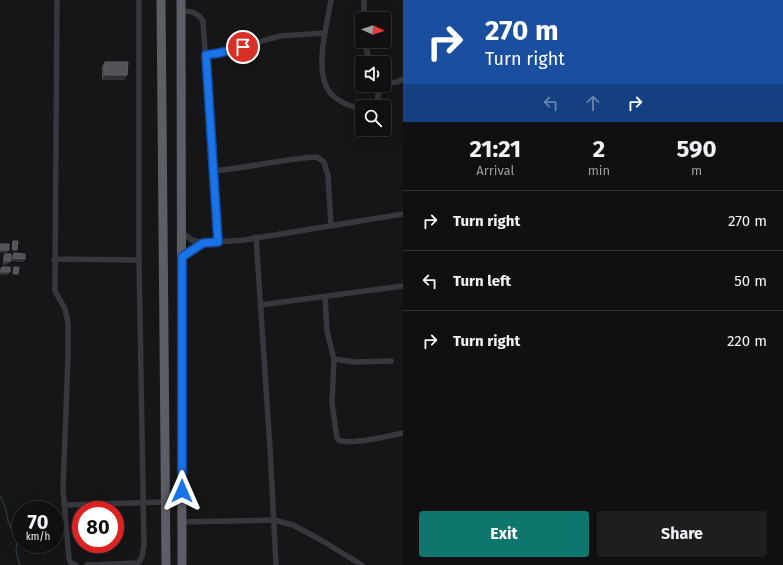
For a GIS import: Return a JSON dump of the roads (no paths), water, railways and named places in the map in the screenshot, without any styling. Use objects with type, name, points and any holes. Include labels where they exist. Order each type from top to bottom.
[{"type":"highway","points":[[161,0],[166,565]]},
{"type":"highway","points":[[181,0],[182,565]]},
{"type":"street","points":[[56,0],[55,291],[65,309],[68,322],[64,501]]},
{"type":"street","points":[[87,565],[138,563],[142,557],[144,546],[139,260],[139,0]]},
{"type":"street","points":[[331,0],[328,23],[324,33],[323,68],[326,86],[335,97],[342,102],[355,107]]},
{"type":"street","points":[[364,0],[364,12]]},
{"type":"street","points":[[180,11],[192,11],[199,15],[203,21],[218,242]]},
{"type":"street","points":[[206,55],[219,53],[280,36],[324,33]]},
{"type":"street","points":[[391,82],[397,82],[403,79]]},
{"type":"street","points":[[214,171],[241,169],[278,161],[317,157],[324,162],[328,176],[331,225]]},
{"type":"street","points":[[181,232],[192,240],[203,243],[218,242],[256,238],[403,214]]},
{"type":"street","points":[[256,238],[276,565]]},
{"type":"street","points":[[182,257],[203,243]]},
{"type":"street","points":[[54,259],[139,260]]},
{"type":"street","points":[[260,305],[403,287]]},
{"type":"street","points":[[325,297],[328,331],[334,359],[332,403],[335,431],[339,440],[357,440],[403,433]]},
{"type":"street","points":[[334,359],[355,362],[391,361]]},
{"type":"street","points":[[76,565],[71,563],[69,559],[64,505],[165,502]]},
{"type":"street","points":[[182,522],[274,520],[293,525],[362,565]]},
{"type":"waterway","points":[[0,496],[5,506],[8,521],[17,542],[16,552],[20,565]]}]
